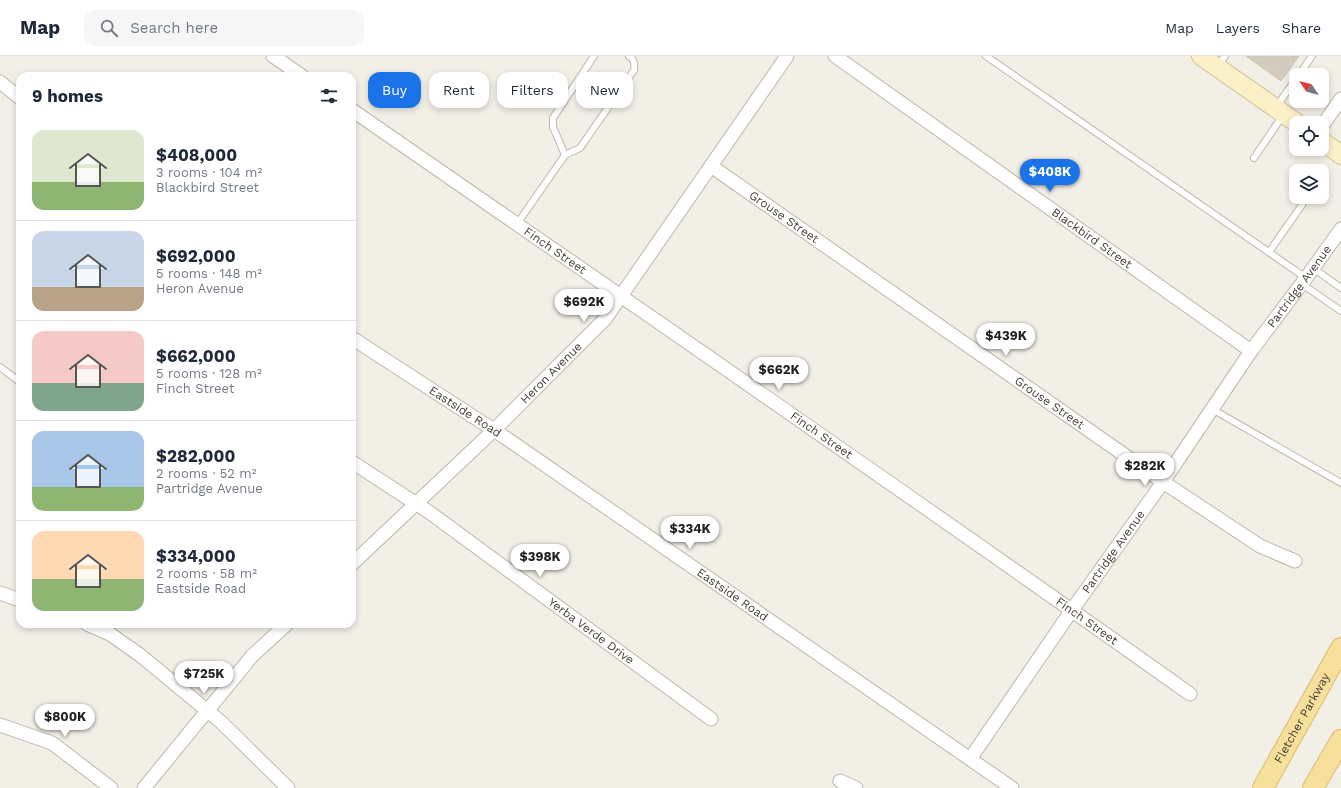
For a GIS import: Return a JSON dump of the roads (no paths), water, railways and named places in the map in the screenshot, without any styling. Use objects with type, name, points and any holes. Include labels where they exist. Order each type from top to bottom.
[{"type":"main road","points":[[1201,56],[1221,62],[1286,115]]},
{"type":"main road","points":[[1329,146],[1341,155]]},
{"type":"main road","name":"Fletcher Parkway","points":[[1263,788],[1341,648]]},
{"type":"main road","points":[[1313,788],[1341,740]]},
{"type":"street","points":[[273,56],[296,72]]},
{"type":"street","name":"Heron Avenue","points":[[356,560],[494,430],[605,319],[787,56]]},
{"type":"street","name":"Blackbird Street","points":[[835,56],[1251,351]]},
{"type":"street","points":[[0,82],[16,95]]},
{"type":"street","points":[[1329,116],[1341,99]]},
{"type":"street","name":"Finch Street","points":[[356,113],[1072,610],[1190,694]]},
{"type":"street","name":"Grouse Street","points":[[711,166],[1163,482],[1260,546],[1295,560]]},
{"type":"street","name":"Partridge Avenue","points":[[970,759],[1072,610],[1163,482],[1251,351],[1341,229]]},
{"type":"street","name":"Eastside Road","points":[[356,341],[494,430],[1012,788]]},
{"type":"street","name":"Yerba Verde Drive","points":[[356,465],[429,512],[711,719]]},
{"type":"street","points":[[0,593],[16,599]]},
{"type":"street","points":[[96,628],[110,634],[140,655],[207,710],[288,788]]},
{"type":"street","points":[[144,788],[252,656],[283,628]]},
{"type":"street","points":[[0,725],[52,743],[110,788]]},
{"type":"street","points":[[840,781],[856,788]]},
{"type":"lane","points":[[564,156],[553,128],[553,118],[594,56]]},
{"type":"lane","points":[[517,224],[564,156],[580,148],[634,70],[635,66],[633,60],[629,56]]},
{"type":"lane","points":[[986,56],[1307,277],[1341,311]]},
{"type":"lane","points":[[1304,68],[1312,56]]},
{"type":"lane","points":[[1254,158],[1286,115],[1289,104]]},
{"type":"lane","points":[[1269,252],[1302,205]]},
{"type":"lane","points":[[1307,277],[1341,288]]},
{"type":"lane","points":[[0,367],[16,379]]},
{"type":"lane","points":[[1212,409],[1341,483]]}]
